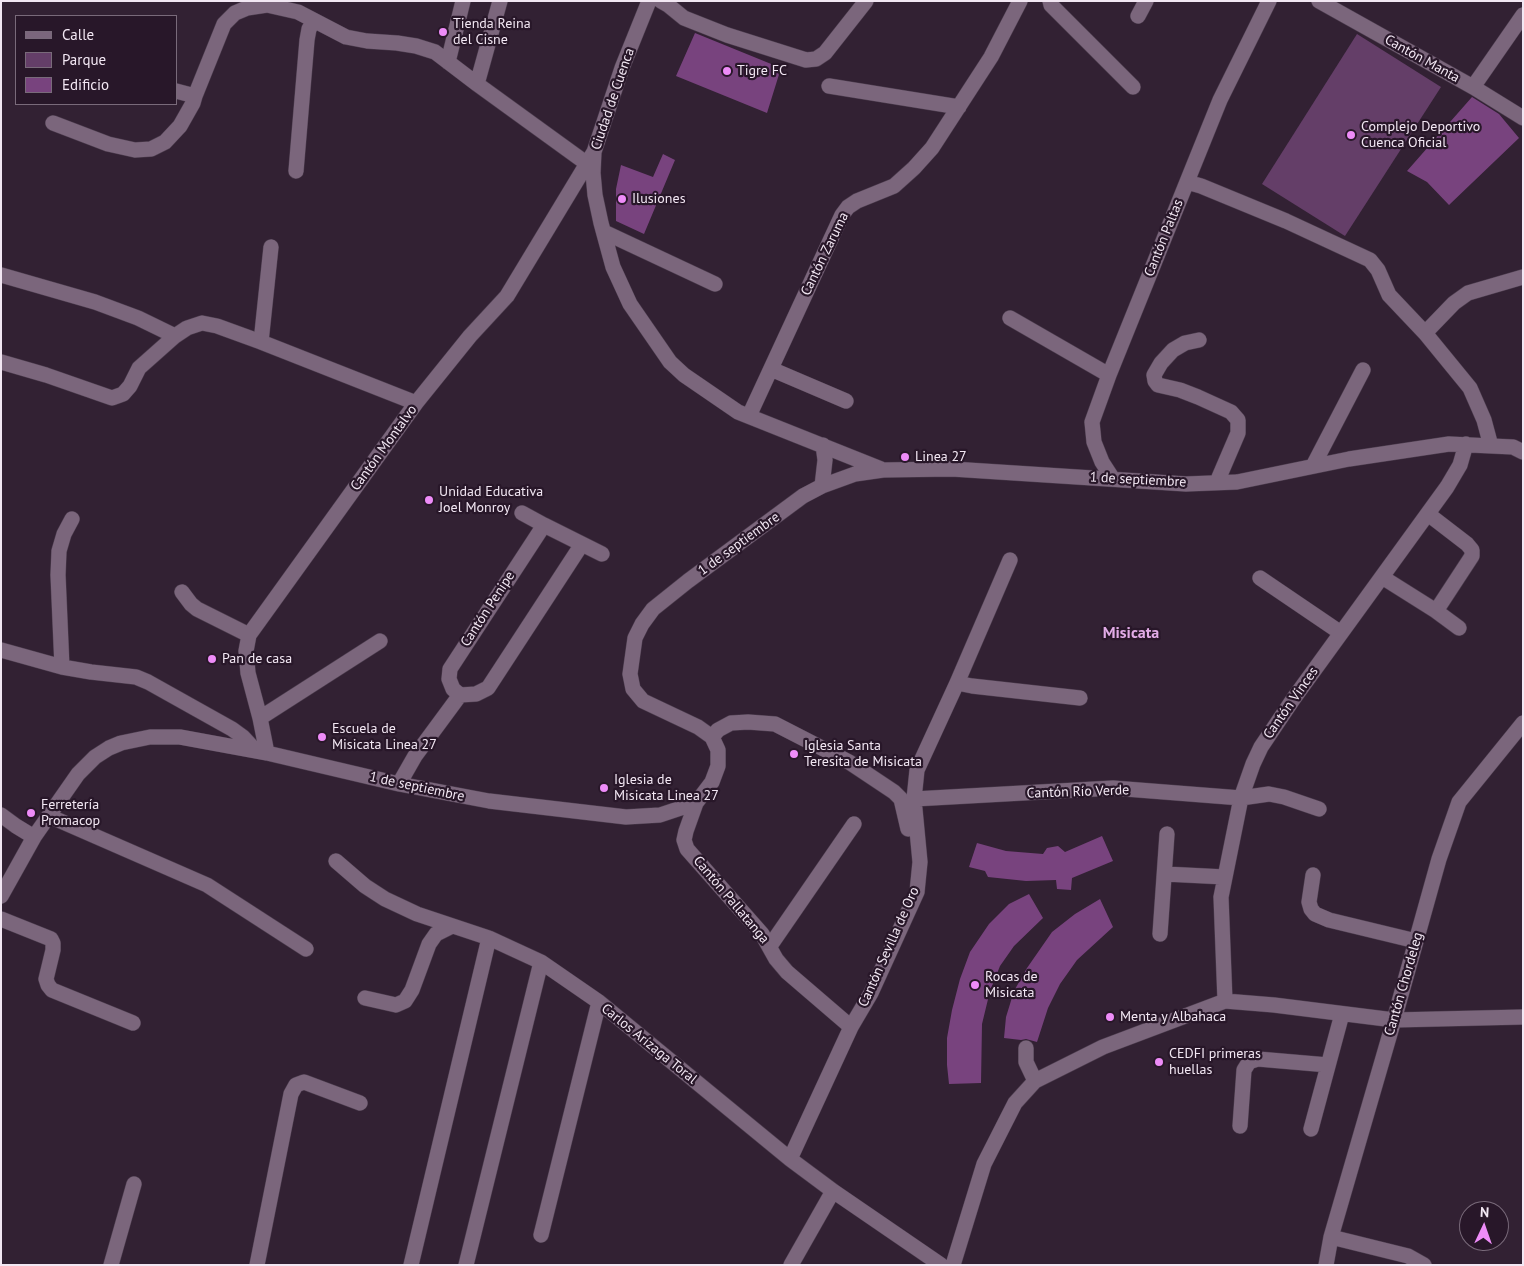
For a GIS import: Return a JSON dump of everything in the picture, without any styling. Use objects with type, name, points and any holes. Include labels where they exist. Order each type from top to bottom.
[{"type":"street","points":[[448,62],[463,1]]},
{"type":"street","points":[[473,81],[492,1]]},
{"type":"street","points":[[473,81],[500,1]]},
{"type":"street","name":"Ciudad de Cuenca","points":[[649,1],[622,68],[590,158],[595,195],[613,267],[630,304],[670,362],[684,375],[738,412],[883,470]]},
{"type":"street","points":[[662,1],[684,18],[727,35],[806,60],[816,59],[824,53],[866,1]]},
{"type":"street","name":"Cantón Zaruma","points":[[748,416],[842,215],[848,207],[857,201],[894,186],[932,148],[991,57],[1020,1]]},
{"type":"street","points":[[1050,1],[1051,5],[1134,87]]},
{"type":"street","points":[[1138,16],[1146,1]]},
{"type":"street","name":"Cantón Paltas","points":[[1113,479],[1102,462],[1094,442],[1092,422],[1109,375],[1220,100],[1269,1]]},
{"type":"street","name":"Cantón Manta","points":[[1319,1],[1523,118]]},
{"type":"street","points":[[53,123],[108,144],[135,150],[151,148],[165,142],[180,126],[195,96],[224,24],[235,13],[267,3],[298,12],[346,37],[416,46],[435,52],[473,81],[590,158]]},
{"type":"street","points":[[1473,88],[1523,15]]},
{"type":"street","points":[[296,171],[307,40],[309,29],[314,21]]},
{"type":"street","points":[[829,86],[959,107]]},
{"type":"street","points":[[178,92],[195,96]]},
{"type":"street","name":"Cantón Montalvo","points":[[249,635],[416,403],[470,336],[507,296],[590,158]]},
{"type":"street","points":[[1187,182],[1210,189],[1286,221],[1370,260],[1378,270],[1389,294],[1470,388],[1484,420],[1491,446]]},
{"type":"street","points":[[604,232],[715,284]]},
{"type":"street","points":[[261,342],[271,248]]},
{"type":"street","points":[[1,275],[95,302],[138,318],[174,336]]},
{"type":"street","points":[[1425,334],[1454,303],[1468,293],[1523,277]]},
{"type":"street","points":[[1010,318],[1109,375]]},
{"type":"street","points":[[1,362],[46,375],[112,398],[123,394],[130,386],[138,368],[174,336],[187,328],[202,323],[218,326],[261,342],[416,403]]},
{"type":"street","points":[[1199,340],[1173,350],[1161,363],[1154,375],[1158,385],[1180,390],[1198,397],[1231,412],[1238,420],[1238,433],[1217,482]]},
{"type":"street","points":[[770,368],[846,401]]},
{"type":"street","points":[[1313,466],[1362,370]]},
{"type":"street","name":"1 de septiembre","points":[[712,736],[698,727],[643,701],[633,689],[630,674],[635,638],[642,624],[653,609],[688,581],[803,496],[822,486],[855,474],[883,470],[952,469],[1186,484],[1237,482],[1349,459],[1440,446],[1466,444],[1513,447],[1523,452]]},
{"type":"street","name":"Cantón Vinces","points":[[1224,1002],[1221,897],[1241,798],[1253,764],[1261,747],[1428,514],[1460,465],[1466,444]]},
{"type":"street","points":[[822,486],[825,460],[823,445]]},
{"type":"street","points":[[522,513],[602,554]]},
{"type":"street","points":[[1428,514],[1472,550],[1472,556],[1436,611]]},
{"type":"street","points":[[62,668],[58,575],[59,551],[64,534],[72,519]]},
{"type":"street","name":"Cantón Penipe","points":[[460,695],[453,689],[449,679],[450,669],[544,525]]},
{"type":"street","points":[[400,784],[415,756],[460,695],[476,694],[488,688],[582,544]]},
{"type":"street","name":"Cantón Sevilla de Oro","points":[[790,1159],[851,1027],[871,993],[917,892],[920,862],[914,799],[917,770],[1010,560]]},
{"type":"street","points":[[1382,576],[1459,628]]},
{"type":"street","points":[[1260,578],[1342,633]]},
{"type":"street","points":[[182,592],[197,609],[249,635],[246,651],[248,673],[260,718],[261,752]]},
{"type":"street","points":[[260,718],[380,641]]},
{"type":"street","points":[[1,650],[62,668],[136,677],[232,729],[261,752]]},
{"type":"street","points":[[957,682],[972,686],[1080,698]]},
{"type":"street","points":[[696,803],[712,782],[718,766],[718,750],[712,736],[718,730],[731,723],[775,724],[849,762],[888,787],[902,799],[912,852],[915,859],[920,862]]},
{"type":"street","name":"Cantón Chordeleg","points":[[1326,1265],[1331,1237],[1439,859],[1459,802],[1523,723]]},
{"type":"street","name":"1 de septiembre","points":[[1,896],[34,836],[78,774],[96,757],[121,743],[136,739],[164,736],[198,740],[489,802],[626,817],[660,815],[696,803]]},
{"type":"street","name":"Cantón Río Verde","points":[[914,799],[1113,788],[1241,798],[1269,794],[1319,809]]},
{"type":"street","name":"Cantón Pallatanga","points":[[696,803],[684,840],[688,849],[762,934],[776,960],[851,1027]]},
{"type":"street","points":[[1,815],[34,836]]},
{"type":"street","points":[[48,816],[207,885],[306,949]]},
{"type":"street","points":[[770,946],[854,824]]},
{"type":"street","points":[[1160,934],[1167,834]]},
{"type":"street","name":"Carlos Arízaga Toral","points":[[336,861],[365,886],[385,899],[417,914],[489,938],[541,962],[599,1002],[790,1159],[941,1265]]},
{"type":"street","points":[[1165,874],[1225,877]]},
{"type":"street","points":[[1313,875],[1309,902],[1315,914],[1329,920],[1416,942]]},
{"type":"street","points":[[1,919],[51,939],[53,950],[46,978],[52,990],[133,1023]]},
{"type":"street","points":[[365,998],[396,1005],[405,1002],[412,990],[429,944],[436,934],[452,926]]},
{"type":"street","points":[[411,1265],[489,938]]},
{"type":"street","points":[[466,1265],[541,962]]},
{"type":"street","points":[[541,1235],[599,1002]]},
{"type":"street","points":[[953,1265],[984,1164],[1016,1103],[1035,1081],[1103,1047],[1224,1002],[1274,1004],[1394,1020],[1523,1017]]},
{"type":"street","points":[[1311,1129],[1342,1014]]},
{"type":"street","points":[[1026,1048],[1026,1062],[1035,1081]]},
{"type":"street","points":[[1240,1126],[1244,1070],[1249,1062],[1258,1059],[1328,1065]]},
{"type":"street","points":[[258,1265],[291,1094],[296,1085],[304,1082],[360,1103]]},
{"type":"street","points":[[111,1265],[134,1184]]},
{"type":"street","points":[[791,1265],[833,1191]]},
{"type":"street","points":[[1331,1237],[1408,1256],[1424,1265]]},
{"type":"green space","name":"Complejo Deportivo Cuenca Oficial","points":[[1357,34],[1441,87],[1345,236],[1262,184]]},
{"type":"building","points":[[695,33],[781,68],[767,113],[676,76]]},
{"type":"building","points":[[1472,97],[1499,114],[1519,138],[1449,205],[1427,182],[1407,171]]},
{"type":"building","points":[[663,154],[675,160],[644,234],[616,221],[616,189],[621,165],[653,177]]},
{"type":"building","points":[[1102,836],[1113,861],[1072,878],[1071,890],[1057,889],[1056,880],[1026,881],[988,877],[985,871],[969,867],[977,843],[1006,851],[1043,854],[1047,848],[1058,846],[1065,852]]},
{"type":"building","name":"Rocas de Misicata","points":[[1029,894],[1043,918],[1014,946],[1000,966],[990,991],[982,1024],[981,1083],[949,1084],[947,1038],[960,979],[970,952],[989,924],[1009,904]]},
{"type":"building","name":"Rocas de Misicata","points":[[1100,899],[1113,927],[1077,960],[1060,984],[1048,1008],[1037,1042],[1026,1039],[1004,1038],[1006,1017],[1014,991],[1027,968],[1052,932],[1075,914]]},
{"type":"place","name":"Tienda Reina del Cisne","points":[[443,32]]},
{"type":"place","name":"Tigre FC","points":[[727,71]]},
{"type":"place","name":"Complejo Deportivo Cuenca Oficial","points":[[1351,135]]},
{"type":"place","name":"Ilusiones","points":[[622,199]]},
{"type":"place","name":"Linea 27","points":[[905,457]]},
{"type":"place","name":"Unidad Educativa Joel Monroy","points":[[429,500]]},
{"type":"place","name":"Pan de casa","points":[[212,659]]},
{"type":"place","name":"Escuela de Misicata Linea 27","points":[[322,737]]},
{"type":"place","name":"Iglesia Santa Teresita de Misicata","points":[[794,754]]},
{"type":"place","name":"Iglesia de Misicata Linea 27","points":[[604,788]]},
{"type":"place","name":"Ferretería Promacop","points":[[31,813]]},
{"type":"place","name":"Rocas de Misicata","points":[[975,985]]},
{"type":"place","name":"Menta y Albahaca","points":[[1110,1017]]},
{"type":"place","name":"CEDFI primeras huellas","points":[[1159,1062]]},
{"type":"district","name":"Misicata","points":[[1131,633]]}]
